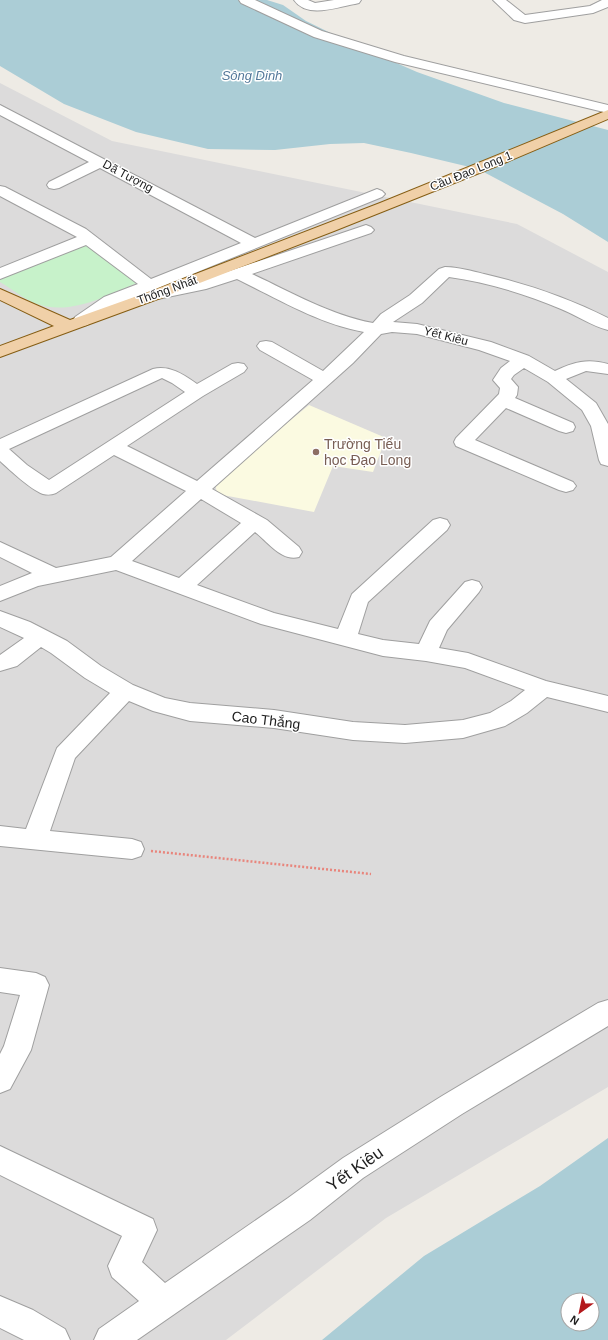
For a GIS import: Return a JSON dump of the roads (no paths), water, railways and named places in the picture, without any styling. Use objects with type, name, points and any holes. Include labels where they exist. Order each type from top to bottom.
[{"type":"main road","name":"Cầu Đạo Long 1","points":[[334,226],[548,140],[606,108]]},
{"type":"main road","name":"Thống Nhất","points":[[0,352],[75,323],[154,289],[334,226]]},
{"type":"main road","points":[[0,294],[75,323]]},
{"type":"main road","points":[[0,307],[51,332]]},
{"type":"street","points":[[245,0],[318,34],[385,55],[606,108]]},
{"type":"street","points":[[300,0],[308,6],[315,8],[355,0]]},
{"type":"street","points":[[499,0],[518,17],[525,19],[598,12],[608,2]]},
{"type":"street","name":"Dã Tượng","points":[[0,109],[255,244]]},
{"type":"street","points":[[54,185],[101,162]]},
{"type":"street","points":[[154,289],[255,244],[377,194]]},
{"type":"street","points":[[4,197],[63,222],[89,238],[154,289],[200,286],[366,230]]},
{"type":"street","points":[[0,274],[89,238]]},
{"type":"street","points":[[0,594],[33,580],[117,563],[324,379],[387,318],[416,299],[445,272],[522,288],[551,297],[578,308],[608,325]]},
{"type":"street","name":"Yết Kiêu","points":[[239,274],[319,312],[355,325],[377,329],[392,327],[416,329],[485,346],[523,360],[554,378],[590,407],[600,426],[607,454]]},
{"type":"street","points":[[266,346],[324,379]]},
{"type":"street","points":[[523,360],[507,372],[502,380],[509,387],[508,395],[463,442],[566,486]]},
{"type":"street","points":[[554,378],[580,366],[596,365],[608,369]]},
{"type":"street","points":[[0,451],[20,469],[49,489],[197,392],[238,368]]},
{"type":"street","points":[[0,446],[159,373],[164,372],[171,375],[197,392]]},
{"type":"street","points":[[503,400],[566,427]]},
{"type":"street","points":[[114,446],[126,454],[199,490],[254,522],[292,552]]},
{"type":"street","points":[[182,587],[254,522]]},
{"type":"street","points":[[345,639],[359,599],[440,525]]},
{"type":"street","points":[[0,549],[55,576]]},
{"type":"street","points":[[117,563],[269,619],[383,648],[426,653],[468,661],[542,688],[608,704]]},
{"type":"street","points":[[426,653],[438,626],[472,587]]},
{"type":"street","name":"Cao Thắng","points":[[0,619],[22,627],[59,647],[93,672],[125,691],[161,705],[190,712],[274,719],[353,731],[405,734],[464,729],[497,720],[519,707],[542,688]]},
{"type":"street","points":[[0,663],[9,660],[40,637]]},
{"type":"street","points":[[35,839],[65,754],[125,691]]},
{"type":"street","points":[[0,836],[132,849]]},
{"type":"street","points":[[0,980],[36,985],[17,1050],[0,1080]]},
{"type":"street","name":"Yết Kiêu","points":[[110,1340],[299,1210],[352,1168],[452,1105],[608,1012]]},
{"type":"street","points":[[0,1160],[142,1230],[123,1266],[164,1303]]},
{"type":"street","points":[[0,1312],[22,1321],[54,1340]]},
{"type":"water","name":"Sông Dinh","points":[[0,0],[267,0],[283,5],[306,21],[353,44],[417,72],[504,103],[608,130],[608,242],[563,214],[478,169],[364,143],[330,144],[275,150],[208,149],[136,132],[64,104],[0,66]]},
{"type":"water","points":[[608,1138],[608,1340],[322,1340],[424,1256],[540,1186]]},
{"type":"place","name":"Trường Tiểu học Đạo Long","points":[[316,452]]}]
